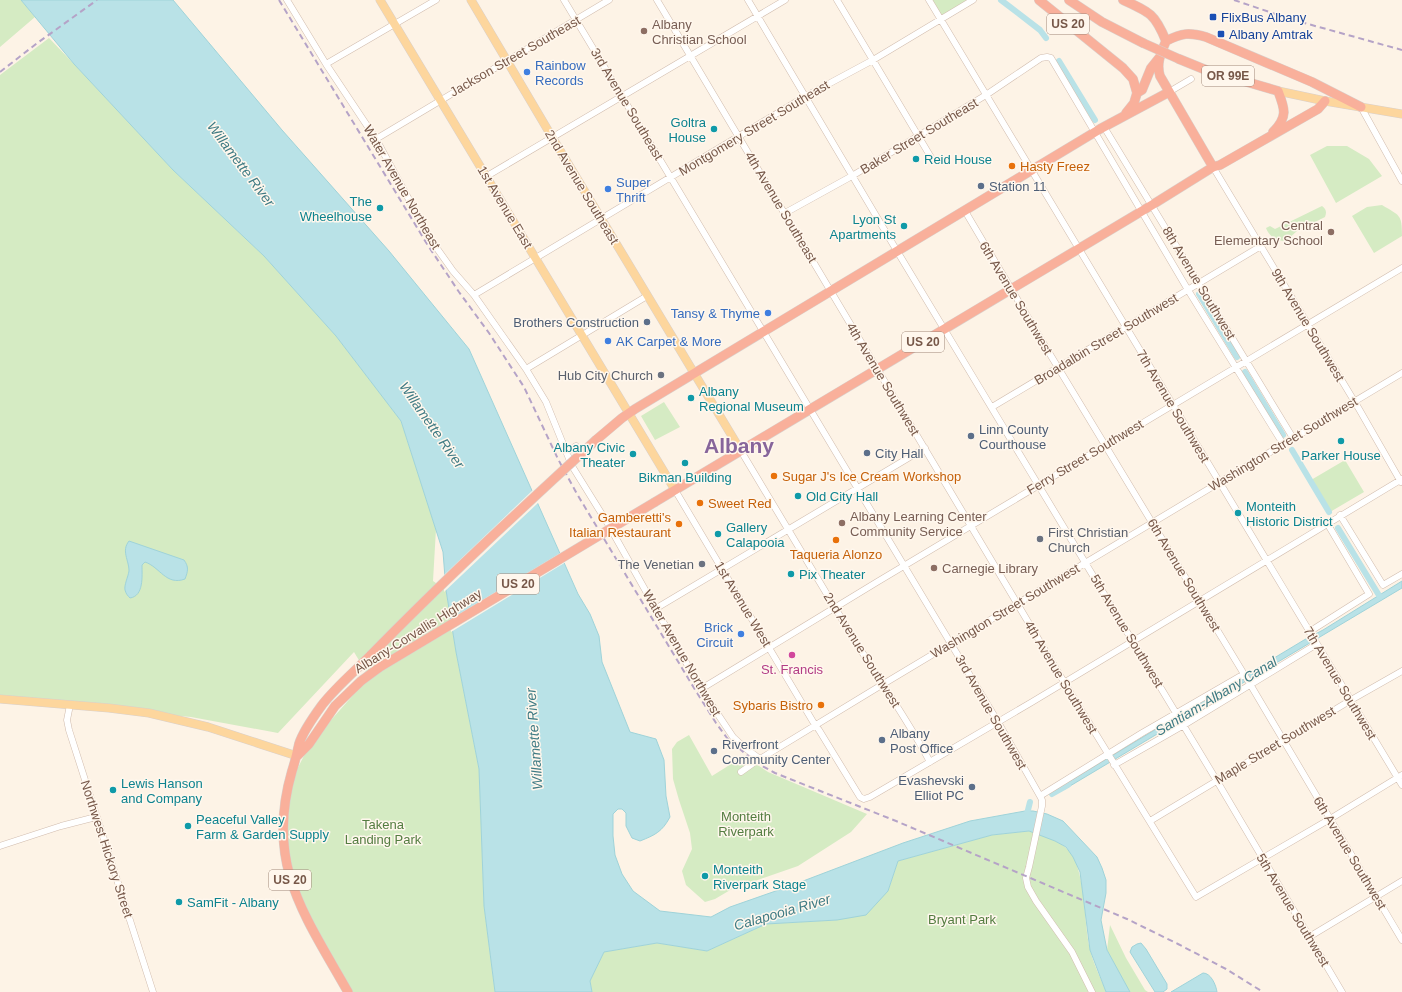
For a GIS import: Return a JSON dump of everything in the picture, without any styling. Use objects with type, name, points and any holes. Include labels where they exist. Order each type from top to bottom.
[{"type":"highway","name":"US 20","points":[[629,414],[1123,116],[1131,108],[1137,93],[1133,79],[1123,68],[1039,0]]},
{"type":"highway","name":"OR 99E","points":[[1069,0],[1102,22],[1179,59],[1206,70],[1278,91]]},
{"type":"highway","points":[[1123,0],[1142,8],[1153,16],[1159,24],[1166,41],[1159,58],[1158,66],[1160,76],[1213,167],[1220,165],[1318,109],[1325,100]]},
{"type":"highway","points":[[1166,41],[1183,34],[1194,33],[1206,37],[1312,82],[1361,107]]},
{"type":"highway","points":[[1137,93],[1142,90],[1151,68],[1159,58]]},
{"type":"highway","points":[[1270,136],[1281,124],[1285,113],[1278,91]]},
{"type":"highway","points":[[1123,116],[1169,92]]},
{"type":"highway","name":"US 20","points":[[675,490],[1079,249],[1213,167]]},
{"type":"highway","name":"Albany-Corvallis Highway","points":[[348,992],[305,916],[288,870],[284,852],[283,821],[288,787],[297,756],[299,743],[306,729],[323,704],[402,623],[596,440],[629,414]]},
{"type":"highway","name":"Albany-Corvallis Highway","points":[[297,756],[310,744],[326,717],[335,706],[380,667],[675,490]]},
{"type":"main road","name":"1st Avenue East","points":[[380,0],[441,99],[629,414]]},
{"type":"main road","name":"2nd Avenue Southeast","points":[[471,0],[694,374]]},
{"type":"main road","name":"OR 99E","points":[[1278,91],[1402,114]]},
{"type":"main road","name":"2nd Avenue Southwest","points":[[694,374],[741,451]]},
{"type":"main road","name":"1st Avenue West","points":[[629,414],[675,490]]},
{"type":"main road","points":[[0,699],[130,711],[186,721],[264,744],[297,756]]},
{"type":"street","name":"Water Avenue Northeast","points":[[287,0],[326,64],[376,140],[431,240],[453,271],[474,295],[526,369]]},
{"type":"street","points":[[326,64],[436,0]]},
{"type":"street","name":"3rd Avenue Southeast","points":[[564,0],[764,332]]},
{"type":"street","name":"Jackson Street Southeast","points":[[376,140],[441,99],[508,61],[609,0]]},
{"type":"street","name":"4th Avenue Southeast","points":[[657,0],[831,291]]},
{"type":"street","name":"5th Avenue Southwest","points":[[748,0],[852,176],[1086,562],[1342,992]]},
{"type":"street","points":[[486,176],[785,0]]},
{"type":"street","points":[[837,0],[932,159]]},
{"type":"street","name":"7th Avenue Southwest","points":[[929,0],[1350,700],[1400,776],[1402,785]]},
{"type":"street","name":"Montgomery Street Southeast","points":[[474,295],[806,96],[873,60],[973,0]]},
{"type":"street","name":"Baker Street Southeast","points":[[785,213],[852,176],[919,136],[986,95],[1041,58],[1051,58]]},
{"type":"street","name":"8th Avenue Southwest","points":[[1051,58],[1188,290],[1283,444]]},
{"type":"street","points":[[1169,92],[1191,79]]},
{"type":"street","points":[[1361,107],[1402,181]]},
{"type":"street","name":"8th Avenue Southwest","points":[[1104,127],[1293,438]]},
{"type":"street","name":"9th Avenue Southwest","points":[[1213,167],[1401,481]]},
{"type":"street","name":"6th Avenue Southwest","points":[[965,211],[1200,600],[1402,940]]},
{"type":"street","name":"Broadalbin Street Southwest","points":[[992,407],[1261,246]]},
{"type":"street","name":"Ferry Street Southwest","points":[[701,689],[1246,360],[1402,268]]},
{"type":"street","name":"4th Avenue Southwest","points":[[831,291],[1064,682],[1196,897],[1262,858]]},
{"type":"street","points":[[526,369],[647,296]]},
{"type":"street","name":"3rd Avenue Southwest","points":[[764,332],[998,722],[1042,800],[1042,806],[1026,875],[1028,888],[1072,952],[1092,992]]},
{"type":"street","name":"Water Avenue Northwest","points":[[526,369],[546,402],[566,452],[579,479],[608,524],[701,689],[733,737],[760,759]]},
{"type":"street","name":"Washington Street Southwest","points":[[741,772],[950,643],[1018,604],[1402,373]]},
{"type":"street","points":[[566,452],[576,446]]},
{"type":"street","points":[[656,609],[925,448]]},
{"type":"street","name":"2nd Avenue Southwest","points":[[741,451],[930,762]]},
{"type":"street","points":[[930,762],[1266,561],[1340,515],[1401,481]]},
{"type":"street","name":"1st Avenue West","points":[[675,490],[768,648],[859,794],[864,799],[870,797],[930,762]]},
{"type":"street","points":[[1340,515],[1383,585],[1402,574]]},
{"type":"street","points":[[1114,764],[1249,682],[1313,638],[1370,594],[1328,523]]},
{"type":"street","name":"Maple Street Southwest","points":[[1150,821],[1350,700],[1402,671]]},
{"type":"street","points":[[1040,796],[1142,733],[1177,715],[1244,674]]},
{"type":"street","name":"Northwest Hickory Street","points":[[70,705],[67,720],[69,730],[153,992]]},
{"type":"street","points":[[1262,858],[1330,819],[1400,776]]},
{"type":"street","points":[[0,846],[61,826],[96,817]]},
{"type":"street","points":[[1308,937],[1402,881]]},
{"type":"green space","points":[[0,0],[21,0],[35,17],[0,47]]},
{"type":"green space","points":[[929,0],[973,0],[941,20]]},
{"type":"green space","name":"Takena Landing Park","points":[[49,38],[173,170],[264,256],[336,336],[401,421],[436,529],[433,581],[446,590],[456,652],[479,769],[484,906],[495,992],[347,992],[305,916],[283,833],[288,787],[310,744],[369,677],[354,652],[278,733],[191,717],[0,699],[0,75]]},
{"type":"green space","points":[[1327,146],[1347,146],[1369,159],[1382,176],[1336,203],[1310,155]]},
{"type":"green space","points":[[1382,205],[1399,216],[1402,236],[1374,253],[1352,216],[1367,207]]},
{"type":"green space","points":[[1322,206],[1326,211],[1325,217],[1297,231],[1286,241],[1274,238],[1267,231],[1266,228],[1270,226],[1275,229]]},
{"type":"green space","points":[[664,402],[680,427],[655,440],[641,416]]},
{"type":"green space","points":[[1345,460],[1364,492],[1330,512],[1311,480]]},
{"type":"green space","name":"Monteith Riverpark","points":[[689,735],[712,776],[744,756],[768,772],[867,814],[851,832],[798,866],[732,889],[715,899],[705,902],[686,885],[682,871],[692,849],[690,833],[673,779],[672,749],[677,742]]},
{"type":"green space","name":"Bryant Park","points":[[1029,831],[1057,842],[1065,847],[1072,855],[1081,880],[1091,955],[1106,992],[592,992],[590,981],[604,952],[657,943],[707,951],[766,924],[837,920],[888,891],[898,861],[992,835]]},
{"type":"green space","points":[[1110,925],[1126,958],[1145,990],[1148,992],[1128,991],[1107,950]]},
{"type":"water","points":[[21,0],[173,0],[282,130],[389,251],[469,349],[578,594],[590,614],[599,636],[602,662],[630,732],[656,739],[664,760],[666,796],[670,817],[661,830],[640,841],[632,838],[626,826],[626,813],[622,809],[618,809],[613,814],[615,855],[622,874],[633,891],[660,911],[711,917],[730,907],[903,843],[970,821],[1025,811],[1033,811],[1047,814],[1063,821],[1097,857],[1106,880],[1106,893],[1101,920],[1107,950],[1130,992],[1106,992],[1090,950],[1080,872],[1073,857],[1066,847],[1029,831],[992,835],[898,861],[888,891],[866,915],[837,920],[766,924],[707,951],[657,943],[604,952],[590,981],[592,992],[495,992],[484,906],[479,769],[456,652],[446,590],[443,552],[401,421],[336,336],[264,256],[173,170],[74,64]]},
{"type":"water","points":[[129,541],[184,560],[188,569],[185,579],[173,580],[168,578],[150,564],[145,562],[142,565],[140,590],[138,594],[130,598],[126,593],[125,588],[129,567],[125,552]]},
{"type":"water","points":[[1402,581],[1402,588],[1065,789],[1062,790],[1060,787],[1323,630]]},
{"type":"water","points":[[1141,943],[1167,984],[1167,989],[1163,992],[1155,992],[1130,952],[1132,947]]},
{"type":"water","points":[[1203,973],[1211,977],[1216,986],[1217,992],[1171,992]]},
{"type":"pier","points":[[534,489],[539,502],[444,592],[443,576]]},
{"type":"pier","points":[[562,552],[566,562],[451,632],[449,620]]},
{"type":"waterway","name":"Santiam-Albany Canal","points":[[1001,0],[1040,30],[1046,38]]},
{"type":"waterway","name":"Santiam-Albany Canal","points":[[1059,61],[1095,120]]},
{"type":"waterway","name":"Santiam-Albany Canal","points":[[1199,294],[1237,357]]},
{"type":"waterway","name":"Santiam-Albany Canal","points":[[1245,372],[1283,435]]},
{"type":"waterway","name":"Santiam-Albany Canal","points":[[1292,450],[1329,512]]},
{"type":"waterway","name":"Santiam-Albany Canal","points":[[1338,528],[1380,597]]},
{"type":"waterway","name":"Santiam-Albany Canal","points":[[1052,794],[1068,785]]},
{"type":"waterway","name":"Santiam-Albany Canal","points":[[1026,818],[1030,802]]},
{"type":"railway","points":[[0,72],[97,0]]},
{"type":"railway","points":[[279,0],[427,244],[489,333],[524,387],[558,459],[577,494],[694,688],[727,738],[755,762],[775,773],[896,821],[1127,919],[1226,969],[1263,992]]},
{"type":"railway","points":[[1234,0],[1290,19],[1402,50]]},
{"type":"place","name":"FlixBus Albany","points":[[1213,17]]},
{"type":"place","name":"Albany Christian School","points":[[644,31]]},
{"type":"place","name":"Albany Amtrak","points":[[1221,34]]},
{"type":"place","name":"Rainbow Records","points":[[527,72]]},
{"type":"place","name":"Goltra House","points":[[714,129]]},
{"type":"place","name":"Reid House","points":[[916,159]]},
{"type":"place","name":"Hasty Freez","points":[[1012,166]]},
{"type":"place","name":"Station 11","points":[[981,186]]},
{"type":"place","name":"Super Thrift","points":[[608,189]]},
{"type":"place","name":"The Wheelhouse","points":[[380,208]]},
{"type":"place","name":"Lyon St Apartments","points":[[904,226]]},
{"type":"place","name":"Central Elementary School","points":[[1331,232]]},
{"type":"place","name":"Tansy & Thyme","points":[[768,313]]},
{"type":"place","name":"Brothers Construction","points":[[647,322]]},
{"type":"place","name":"AK Carpet & More","points":[[608,341]]},
{"type":"place","name":"Hub City Church","points":[[661,375]]},
{"type":"place","name":"Albany Regional Museum","points":[[691,398]]},
{"type":"place","name":"Linn County Courthouse","points":[[971,436]]},
{"type":"place","name":"Parker House","points":[[1341,441]]},
{"type":"place","name":"City Hall","points":[[867,453]]},
{"type":"place","name":"Albany Civic Theater","points":[[633,454]]},
{"type":"place","name":"Bikman Building","points":[[685,463]]},
{"type":"place","name":"Sugar J's Ice Cream Workshop","points":[[774,476]]},
{"type":"place","name":"Old City Hall","points":[[798,496]]},
{"type":"place","name":"Sweet Red","points":[[700,503]]},
{"type":"place","name":"Monteith Historic District","points":[[1238,513]]},
{"type":"place","name":"Albany Learning Center Community Service","points":[[842,523]]},
{"type":"place","name":"Gamberetti's Italian Restaurant","points":[[679,524]]},
{"type":"place","name":"Gallery Calapooia","points":[[718,534]]},
{"type":"place","name":"First Christian Church","points":[[1040,539]]},
{"type":"place","name":"Taqueria Alonzo","points":[[836,540]]},
{"type":"place","name":"The Venetian","points":[[702,564]]},
{"type":"place","name":"Carnegie Library","points":[[934,568]]},
{"type":"place","name":"Pix Theater","points":[[791,574]]},
{"type":"place","name":"Brick Circuit","points":[[741,634]]},
{"type":"place","name":"St. Francis","points":[[792,655]]},
{"type":"place","name":"Sybaris Bistro","points":[[821,705]]},
{"type":"place","name":"Albany Post Office","points":[[882,740]]},
{"type":"place","name":"Riverfront Community Center","points":[[714,751]]},
{"type":"place","name":"Evashevski Elliot PC","points":[[972,787]]},
{"type":"place","name":"Lewis Hanson and Company","points":[[113,790]]},
{"type":"place","name":"Peaceful Valley Farm & Garden Supply","points":[[188,826]]},
{"type":"place","name":"Monteith Riverpark Stage","points":[[705,876]]},
{"type":"place","name":"SamFit - Albany","points":[[179,902]]},
{"type":"district","name":"Albany","points":[[739,445]]},
{"type":"water label","name":"Willamette River","points":[[241,164]]},
{"type":"water label","name":"Willamette River","points":[[432,425]]},
{"type":"water label","name":"Willamette River","points":[[534,739]]},
{"type":"water label","name":"Calapooia River","points":[[782,912]]}]
